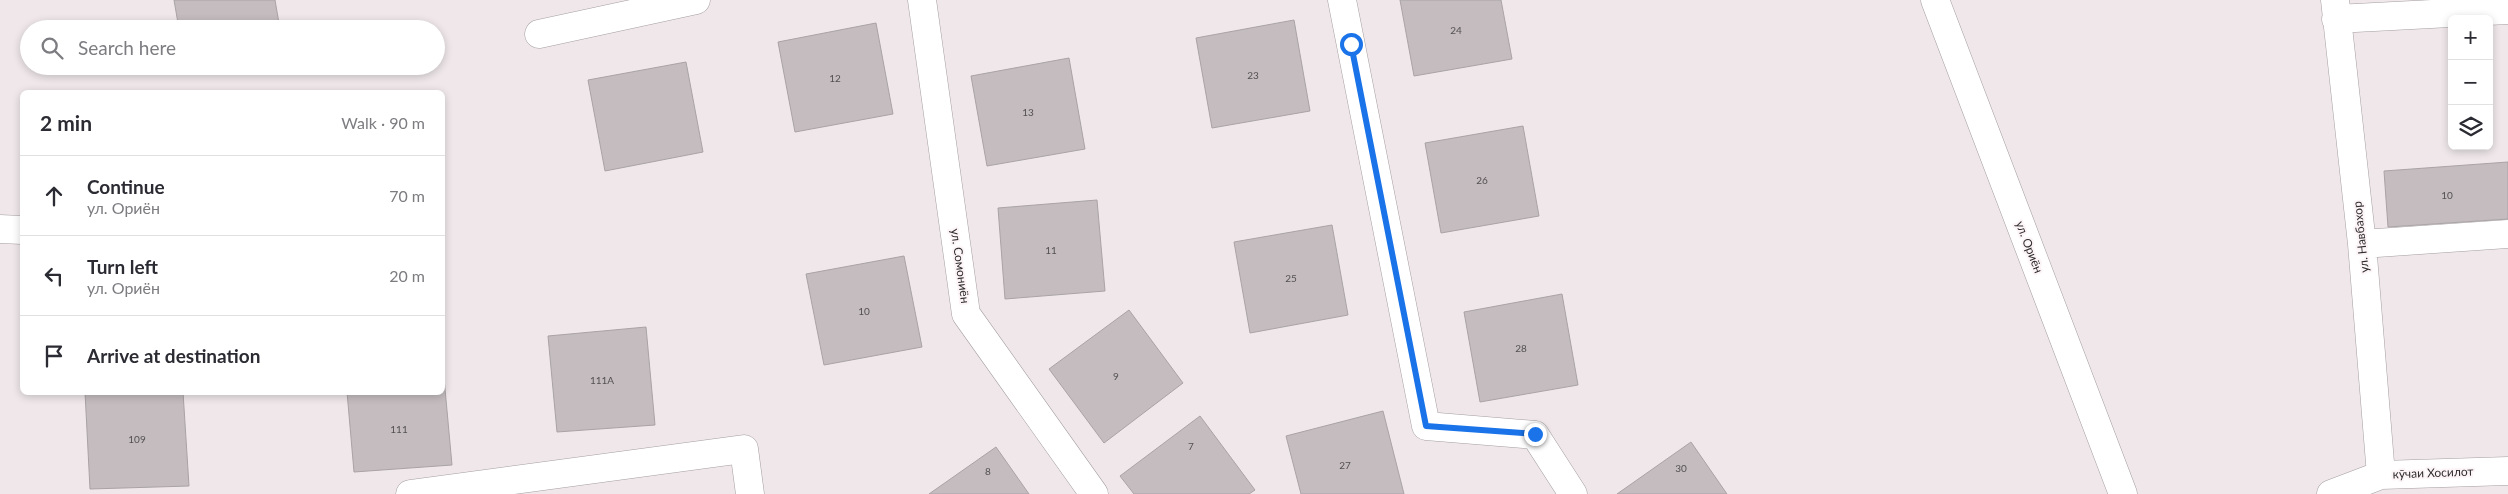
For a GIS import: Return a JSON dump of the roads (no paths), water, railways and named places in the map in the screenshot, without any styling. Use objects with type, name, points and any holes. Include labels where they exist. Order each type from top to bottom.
[{"type":"street","points":[[539,34],[696,0]]},
{"type":"street","name":"ул. Сомониён","points":[[922,0],[966,314],[1094,494]]},
{"type":"street","points":[[1342,0],[1426,426],[1535,434],[1573,494]]},
{"type":"street","name":"ул. Ориён","points":[[1935,0],[2123,494]]},
{"type":"street","points":[[2336,9],[2508,10]]},
{"type":"street","name":"ул. Навбахор","points":[[2336,9],[2362,244],[2380,475]]},
{"type":"street","points":[[0,229],[20,230]]},
{"type":"street","points":[[2362,244],[2508,234]]},
{"type":"street","points":[[410,494],[744,449],[750,494]]},
{"type":"street","name":"кӯчаи Хосилот","points":[[2331,494],[2380,475],[2508,471]]}]
